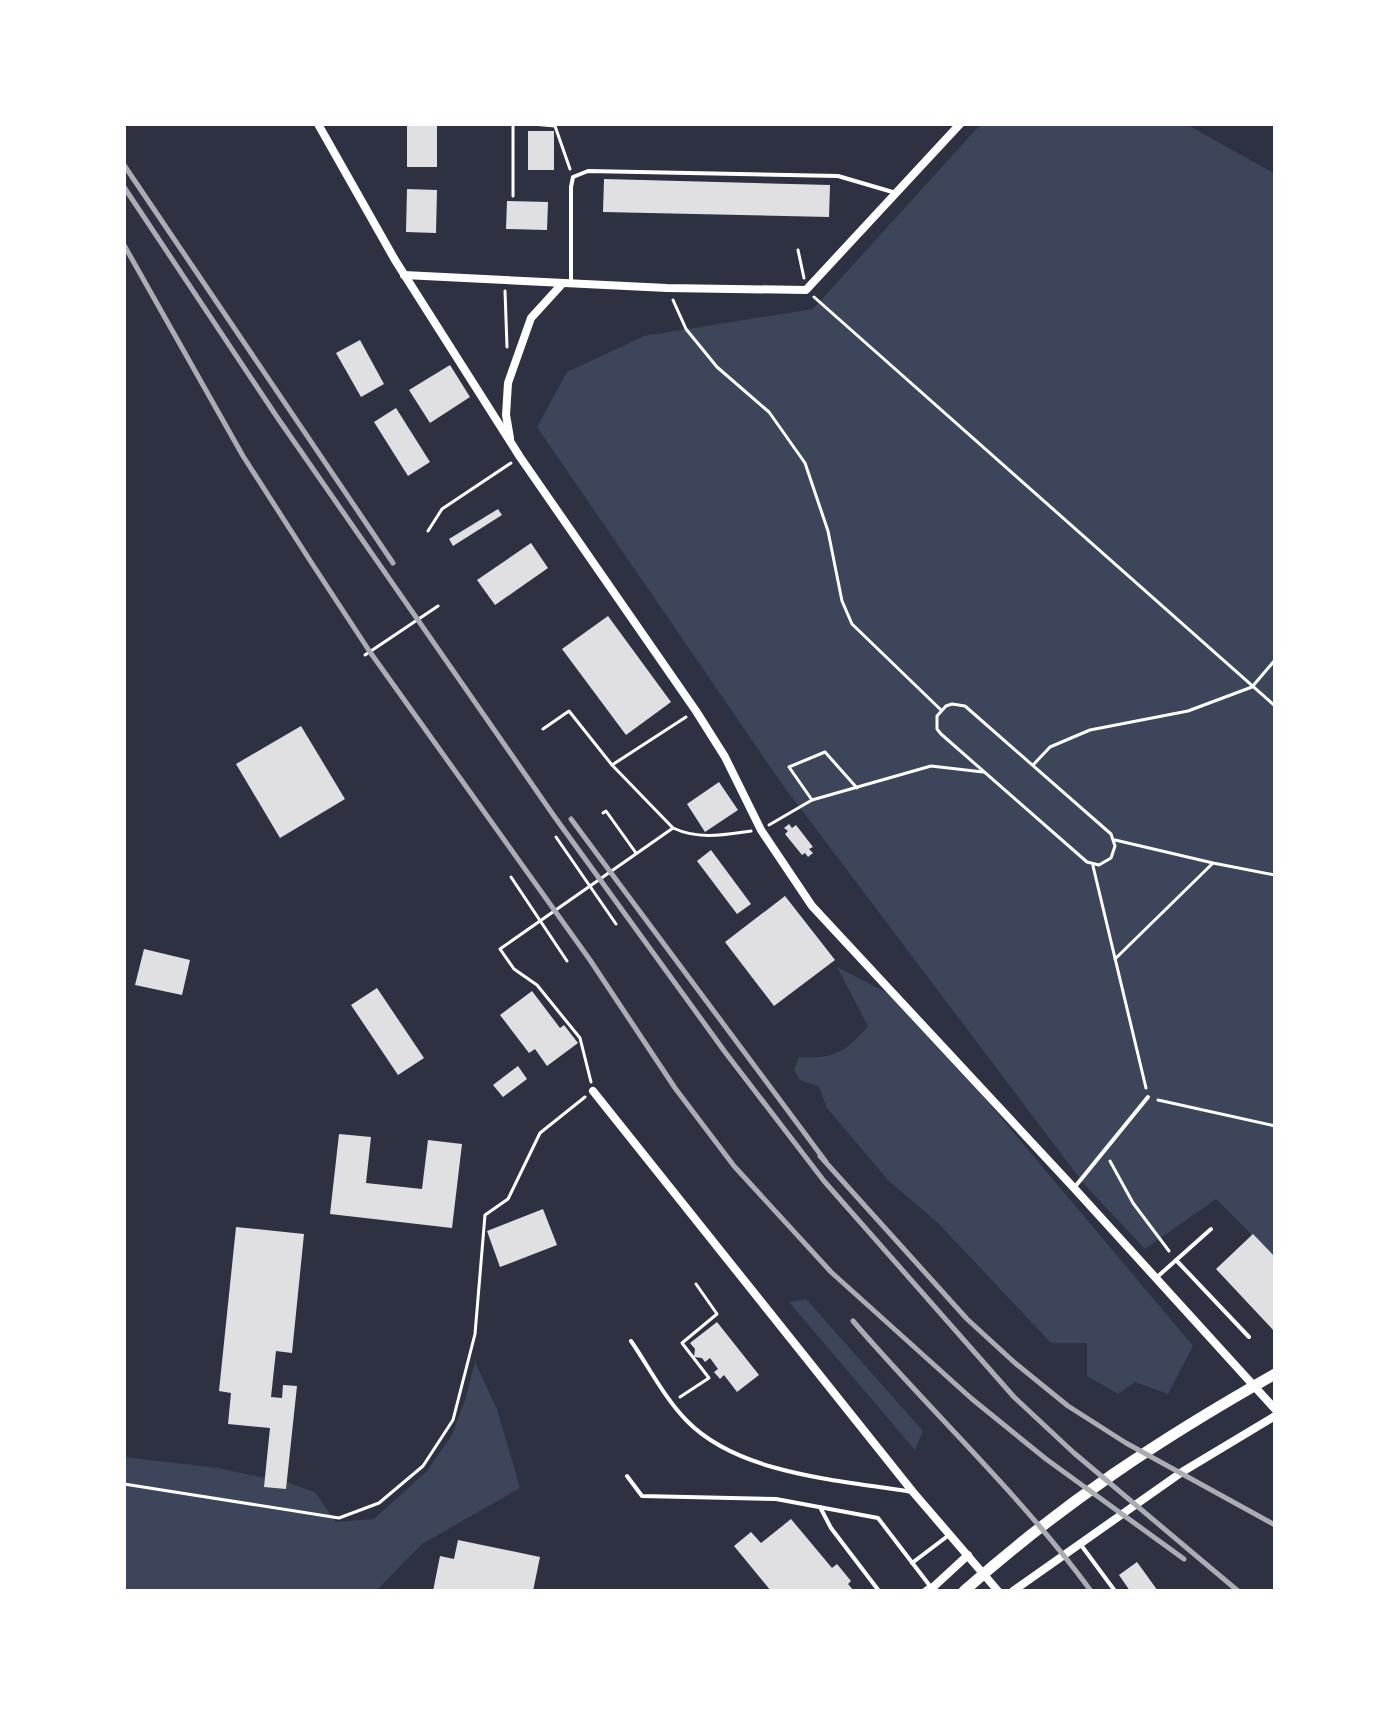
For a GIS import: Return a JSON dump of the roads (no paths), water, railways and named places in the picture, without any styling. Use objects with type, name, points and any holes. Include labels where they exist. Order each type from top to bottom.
[{"type":"main road","points":[[964,1591],[1016,1545],[1108,1476],[1170,1435],[1273,1375]]},
{"type":"street","points":[[318,124],[404,275],[520,457],[696,711],[725,757],[761,830],[812,906],[1275,1409]]},
{"type":"street","points":[[404,275],[667,288],[806,290],[960,124]]},
{"type":"street","points":[[510,442],[506,415],[508,383],[531,318],[567,284]]},
{"type":"street","points":[[593,1091],[913,1492],[998,1591]]},
{"type":"street","points":[[1013,1591],[1182,1472],[1275,1416]]},
{"type":"street","points":[[926,1591],[968,1555]]},
{"type":"lane","points":[[567,284],[571,187],[573,177],[588,171],[838,176],[897,193]]},
{"type":"lane","points":[[1074,1188],[1148,1097]]},
{"type":"lane","points":[[1156,1278],[1211,1229]]},
{"type":"lane","points":[[1176,1260],[1249,1337]]},
{"type":"lane","points":[[631,1341],[686,1420],[707,1438],[743,1458],[807,1474],[913,1492]]},
{"type":"lane","points":[[627,1476],[642,1496],[776,1499],[878,1518],[930,1586],[926,1591]]},
{"type":"lane","points":[[820,1507],[831,1528],[879,1591]]},
{"type":"lane","points":[[912,1563],[950,1534]]},
{"type":"lane","points":[[1079,1543],[1115,1591]]},
{"type":"railway","points":[[124,165],[393,563]]},
{"type":"railway","points":[[124,187],[277,417],[554,816],[725,1052],[824,1181],[1014,1397],[1074,1453],[1238,1591]]},
{"type":"railway","points":[[124,245],[243,456],[370,652],[590,960],[675,1088],[734,1166],[831,1272],[972,1399],[1046,1459],[1184,1559]]},
{"type":"railway","points":[[571,819],[826,1162]]},
{"type":"railway","points":[[820,1156],[967,1319],[1068,1406],[1126,1443],[1275,1525]]},
{"type":"railway","points":[[853,1321],[1035,1521],[1091,1591]]}]
